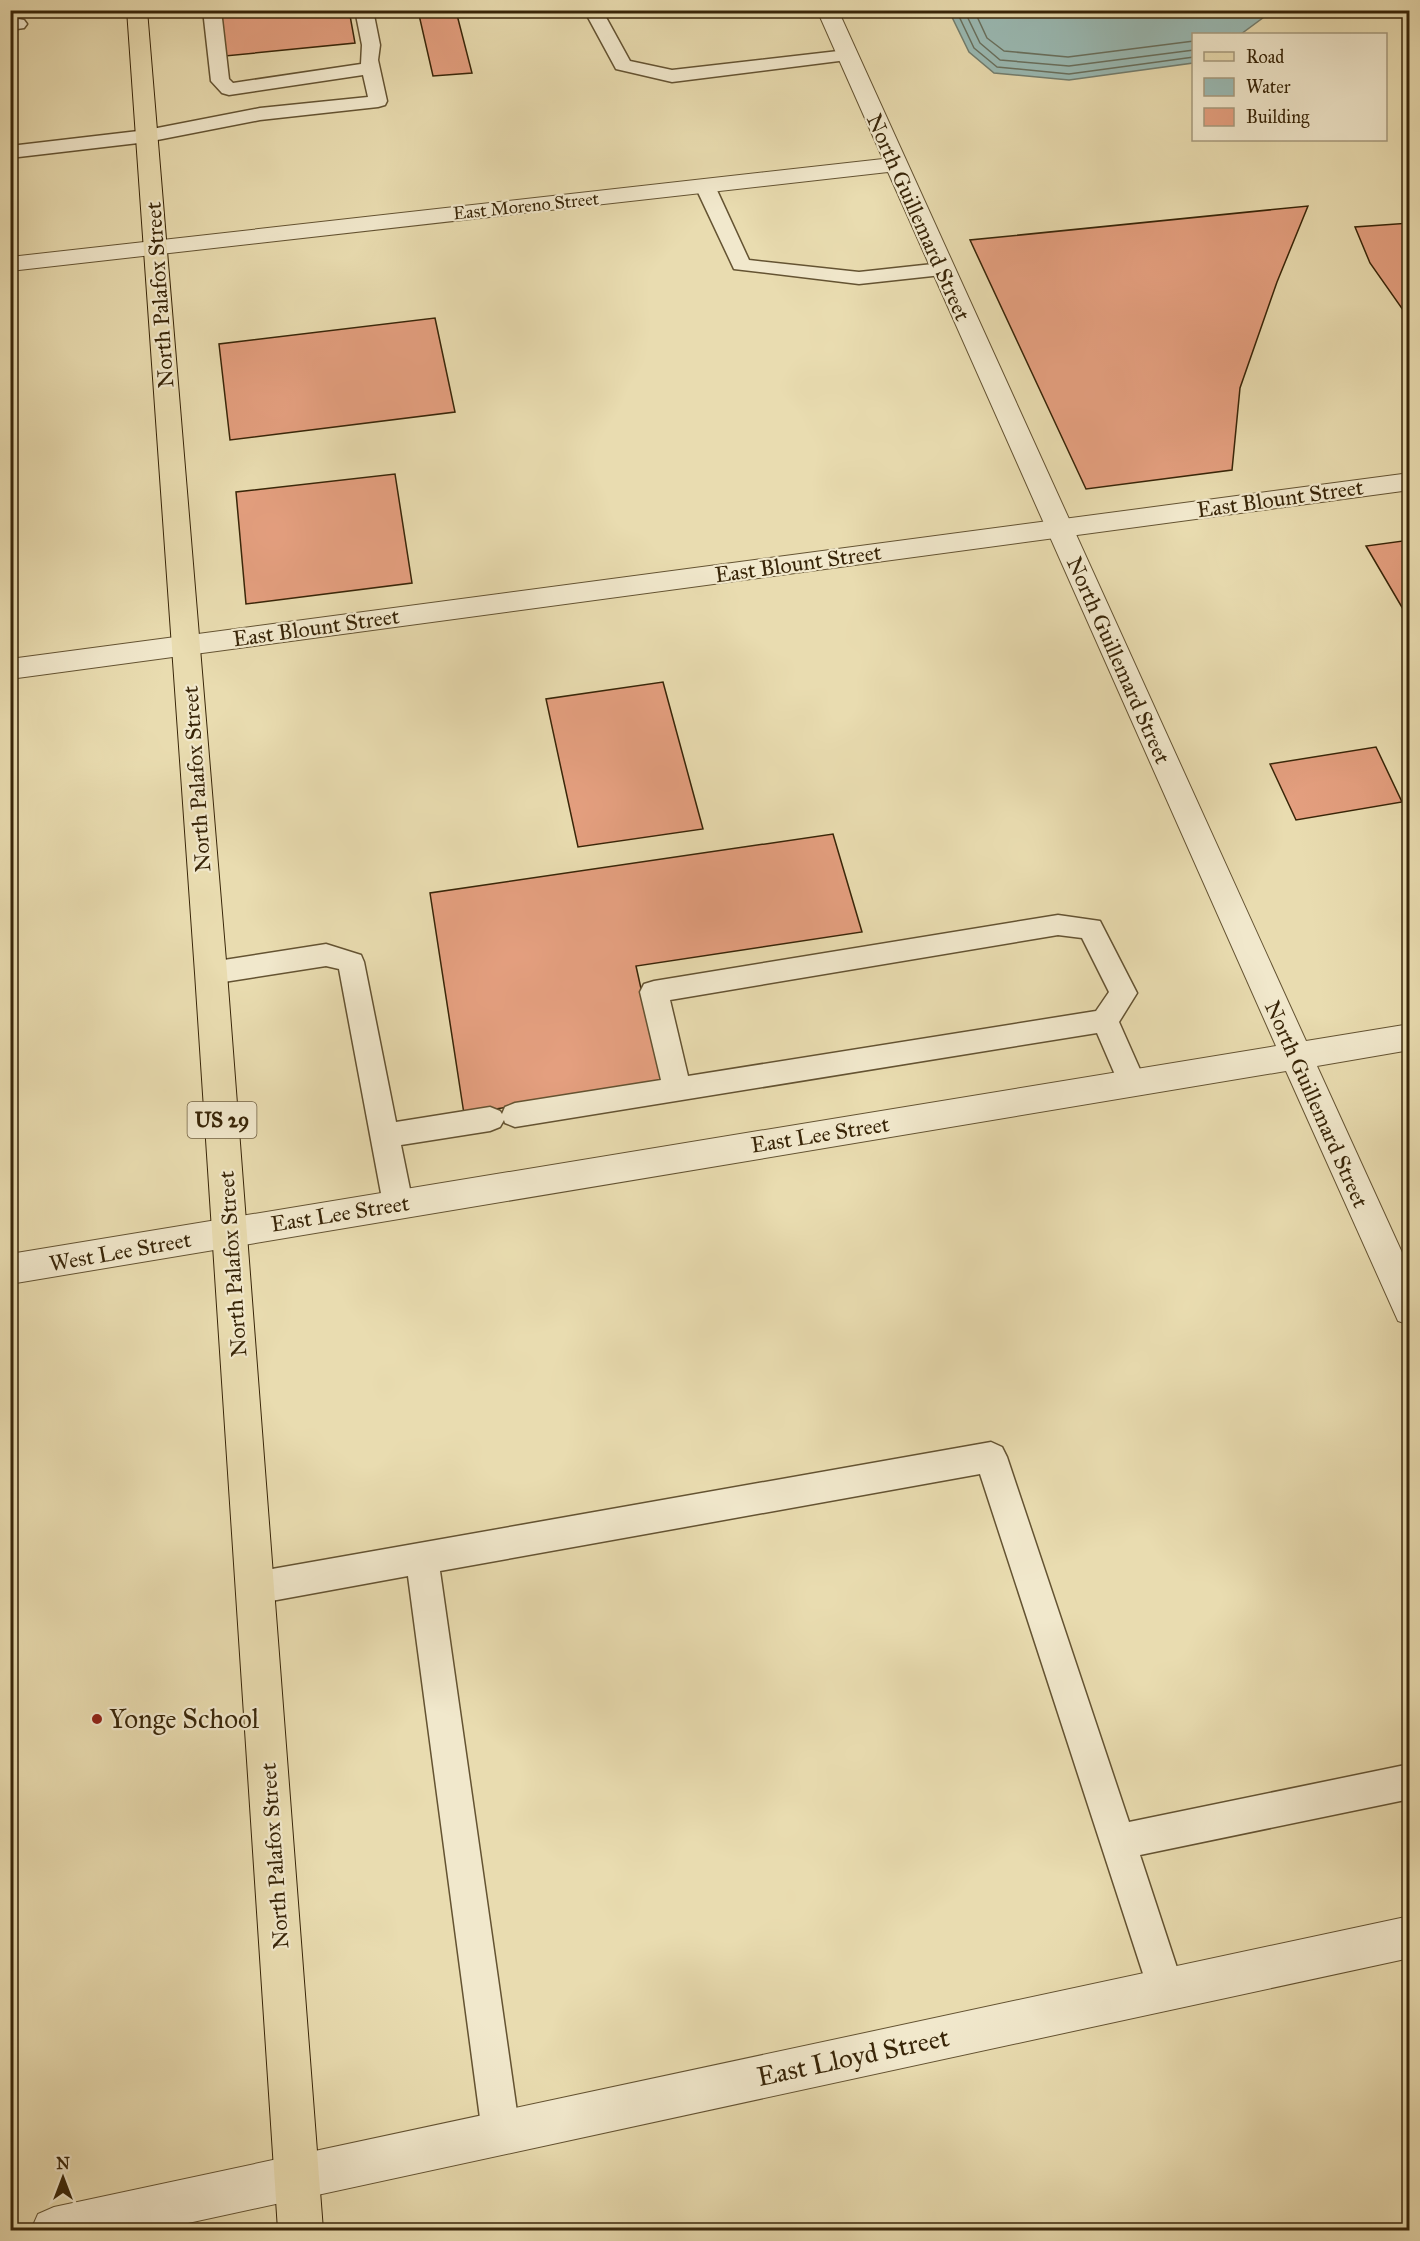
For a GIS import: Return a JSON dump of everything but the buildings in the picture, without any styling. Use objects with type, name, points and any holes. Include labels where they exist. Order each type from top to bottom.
[{"type":"main road","name":"North Palafox Street","points":[[137,10],[211,973],[301,2230]]},
{"type":"street","name":"North Guillemard Street","points":[[827,10],[1410,1310]]},
{"type":"street","name":"East Moreno Street","points":[[10,264],[896,164]]},
{"type":"street","name":"East Blount Street","points":[[10,669],[1410,481]]},
{"type":"street","name":"East Lee Street","points":[[230,1232],[1410,1037]]},
{"type":"street","name":"West Lee Street","points":[[10,1269],[230,1232]]},
{"type":"street","name":"East Lloyd Street","points":[[54,2230],[1410,1936]]},
{"type":"lane","points":[[212,10],[220,81],[229,88],[371,68]]},
{"type":"lane","points":[[10,152],[147,136],[261,114],[378,101],[369,60],[371,45],[364,10]]},
{"type":"lane","points":[[593,10],[623,64],[672,76],[847,55]]},
{"type":"lane","points":[[229,88],[232,119]]},
{"type":"lane","points":[[705,186],[741,265],[859,278],[942,269]]},
{"type":"lane","points":[[385,1136],[1105,1021],[1123,993],[1091,928],[1058,925],[654,992],[677,1089]]},
{"type":"lane","points":[[211,973],[326,955],[351,962],[398,1204]]},
{"type":"lane","points":[[1105,1021],[1132,1083]]},
{"type":"lane","points":[[255,1588],[991,1457],[1166,1989]]},
{"type":"lane","points":[[422,1558],[501,2133]]},
{"type":"lane","points":[[1119,1842],[1410,1781]]},
{"type":"water","points":[[949,11],[1261,11],[1264,17],[1242,33],[1192,33],[1192,63],[1069,80],[994,73],[969,52]]},
{"type":"place","name":"Yonge School","points":[[97,1719]]}]
